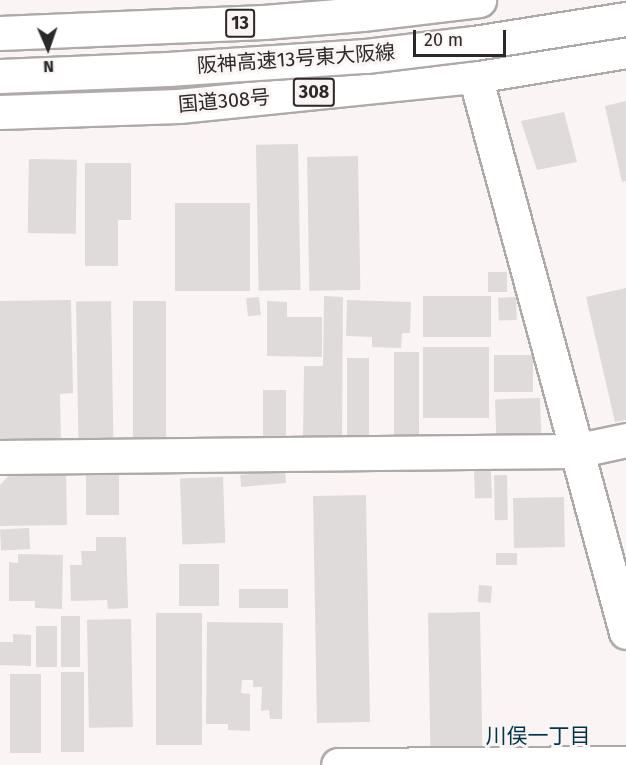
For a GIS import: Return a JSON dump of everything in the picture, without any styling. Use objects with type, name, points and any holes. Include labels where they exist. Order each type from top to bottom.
[{"type":"main road","name":"阪神高速13号東大阪線","points":[[0,33],[264,22],[362,14],[479,0]]},
{"type":"main road","name":"阪神高速13号東大阪線","points":[[0,76],[168,69],[366,56],[474,43],[626,19]]},
{"type":"main road","name":"国道308号","points":[[0,112],[179,106],[475,76],[626,51]]},
{"type":"main road","points":[[475,76],[626,632]]},
{"type":"main road","points":[[0,457],[575,451],[626,440]]},
{"type":"main road","points":[[338,765],[626,762]]},
{"type":"building","points":[[626,101],[626,181],[622,182],[605,106]]},
{"type":"building","points":[[564,112],[577,162],[537,170],[521,121]]},
{"type":"building","points":[[298,144],[301,290],[259,291],[256,145]]},
{"type":"building","points":[[358,156],[360,290],[309,291],[307,157]]},
{"type":"building","points":[[29,159],[77,160],[76,234],[28,233]]},
{"type":"building","points":[[85,163],[131,163],[131,220],[118,220],[118,266],[85,266]]},
{"type":"building","points":[[175,203],[250,203],[250,291],[175,291]]},
{"type":"building","points":[[488,272],[507,272],[507,292],[488,292]]},
{"type":"building","points":[[626,288],[626,420],[615,422],[586,297]]},
{"type":"building","points":[[324,296],[343,297],[342,438],[303,438],[304,366],[323,366]]},
{"type":"building","points":[[423,296],[491,296],[491,337],[423,337]]},
{"type":"building","points":[[259,297],[261,315],[248,316],[246,298]]},
{"type":"building","points":[[516,297],[517,320],[499,321],[498,298]]},
{"type":"building","points":[[71,300],[73,393],[60,394],[61,441],[0,442],[0,301]]},
{"type":"building","points":[[347,300],[411,302],[410,333],[402,333],[401,348],[372,347],[372,337],[346,336]]},
{"type":"building","points":[[111,301],[113,439],[78,440],[76,302]]},
{"type":"building","points":[[133,301],[166,301],[166,437],[133,437]]},
{"type":"building","points":[[267,301],[287,302],[287,317],[322,317],[322,357],[267,356]]},
{"type":"building","points":[[423,347],[489,347],[489,418],[423,418]]},
{"type":"building","points":[[394,352],[419,352],[419,436],[394,436]]},
{"type":"building","points":[[494,355],[533,355],[533,392],[494,392]]},
{"type":"building","points":[[347,358],[369,358],[369,438],[347,438]]},
{"type":"building","points":[[263,390],[286,390],[286,437],[263,437]]},
{"type":"building","points":[[540,398],[541,436],[496,438],[495,400]]},
{"type":"building","points":[[491,470],[492,498],[475,499],[474,471]]},
{"type":"building","points":[[285,471],[286,483],[241,487],[240,475]]},
{"type":"building","points":[[66,472],[67,525],[0,526],[0,485],[11,473]]},
{"type":"building","points":[[86,475],[119,475],[119,515],[86,515]]},
{"type":"building","points":[[494,475],[507,475],[508,520],[495,520]]},
{"type":"building","points":[[223,477],[225,543],[182,544],[180,479]]},
{"type":"building","points":[[366,495],[370,722],[317,723],[313,496]]},
{"type":"building","points":[[564,497],[565,547],[514,548],[513,498]]},
{"type":"building","points":[[29,528],[30,549],[1,550],[0,530]]},
{"type":"building","points":[[96,537],[126,537],[128,608],[108,609],[107,600],[71,601],[70,565],[82,565],[81,551],[96,551]]},
{"type":"building","points":[[496,553],[517,553],[517,565],[496,565]]},
{"type":"building","points":[[18,554],[63,555],[62,609],[35,608],[35,601],[9,601],[9,562],[18,563]]},
{"type":"building","points":[[179,564],[219,564],[219,606],[179,606]]},
{"type":"building","points":[[479,585],[492,586],[491,603],[478,602]]},
{"type":"building","points":[[239,589],[288,589],[288,608],[239,608]]},
{"type":"building","points":[[480,612],[482,748],[430,749],[428,613]]},
{"type":"building","points":[[156,613],[202,613],[202,745],[156,745]]},
{"type":"building","points":[[61,616],[80,616],[80,667],[61,667]]},
{"type":"building","points":[[131,619],[133,727],[89,728],[87,620]]},
{"type":"building","points":[[207,622],[283,623],[282,719],[270,719],[269,710],[261,711],[262,687],[253,687],[253,680],[242,680],[241,693],[250,694],[250,731],[228,730],[228,724],[206,724]]},
{"type":"building","points":[[36,626],[57,626],[57,667],[36,667]]},
{"type":"building","points":[[13,634],[31,635],[31,666],[0,665],[0,642],[13,642]]},
{"type":"building","points":[[61,672],[84,672],[84,752],[61,752]]},
{"type":"building","points":[[10,674],[41,674],[41,753],[10,753]]},
{"type":"district","name":"川俣一丁目","points":[[538,736]]}]
